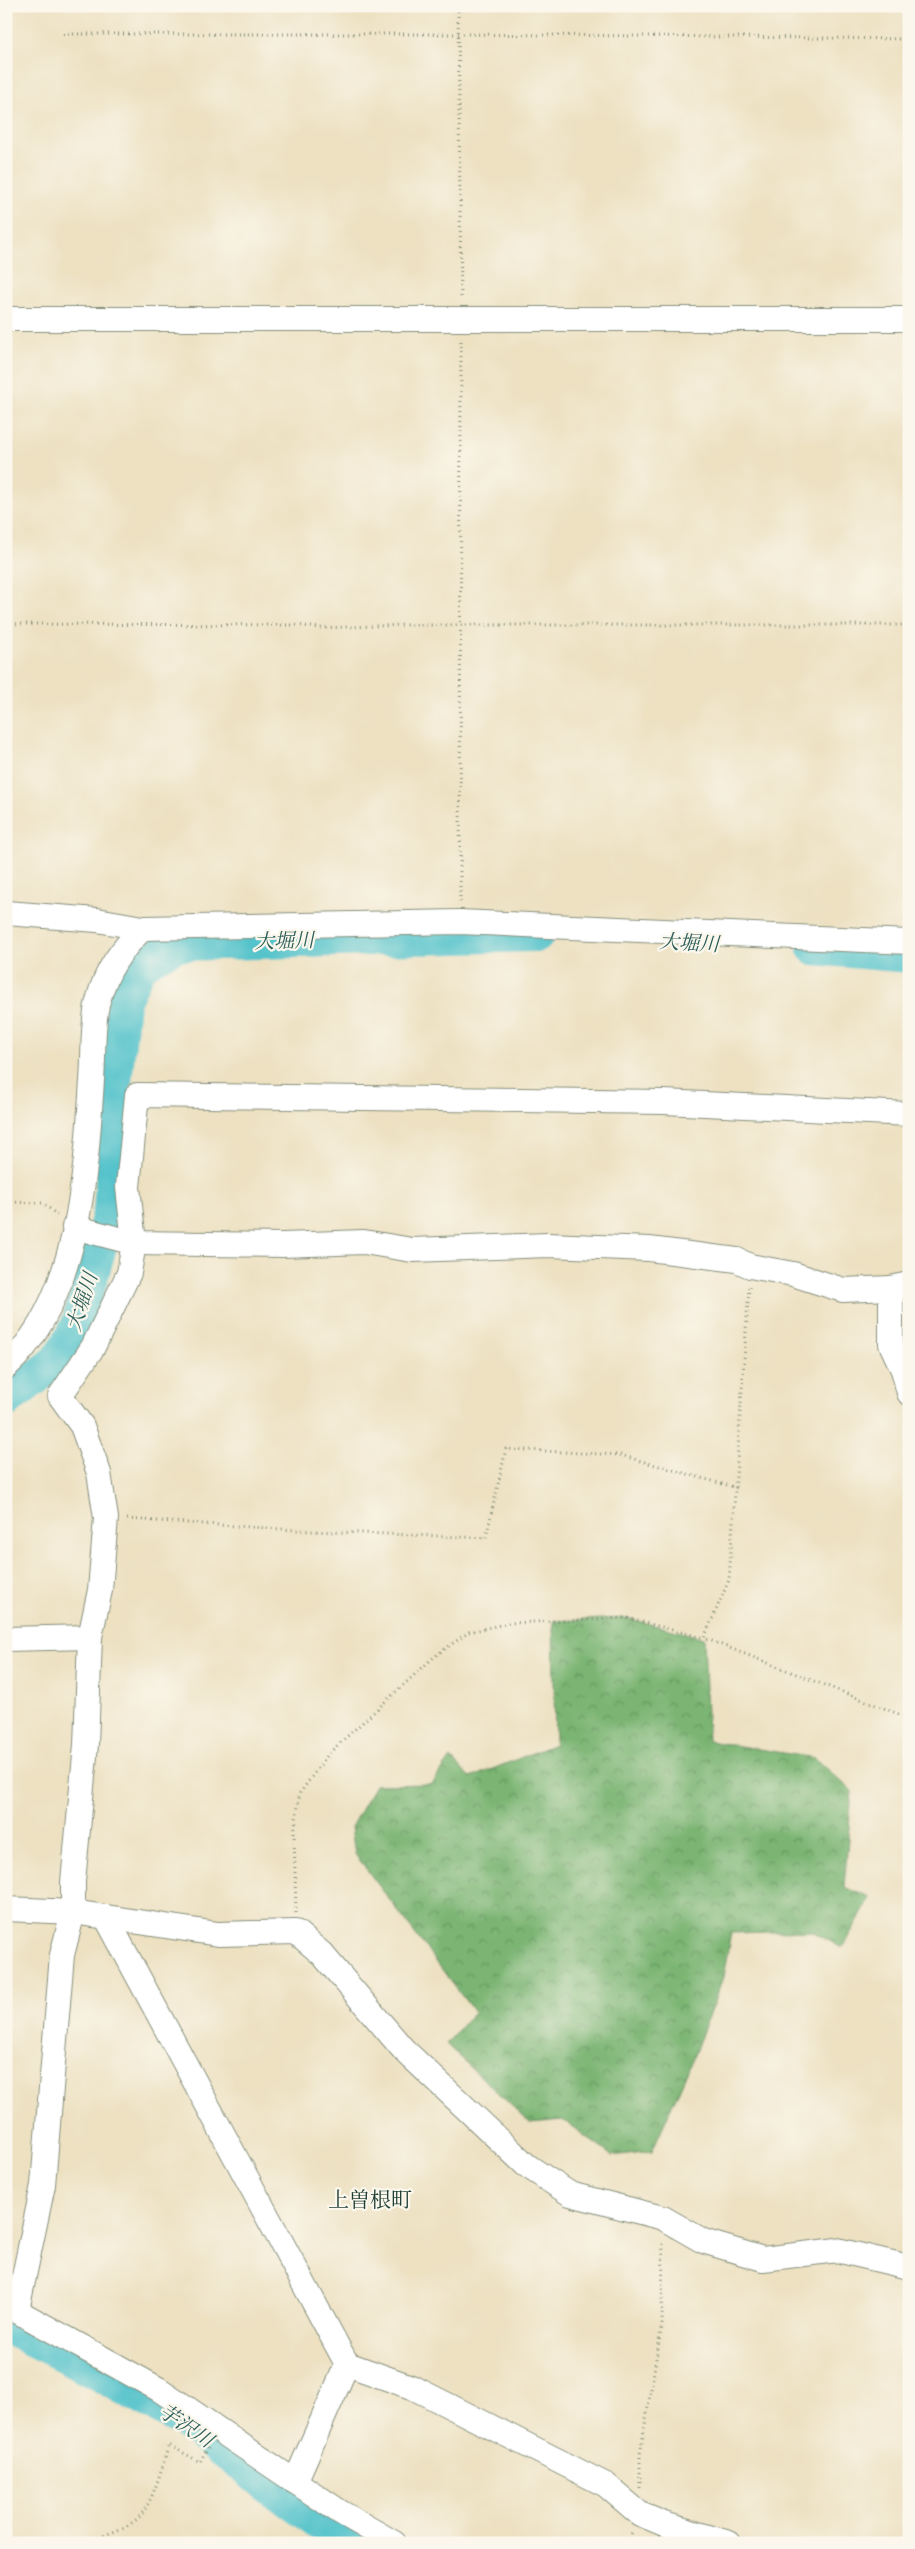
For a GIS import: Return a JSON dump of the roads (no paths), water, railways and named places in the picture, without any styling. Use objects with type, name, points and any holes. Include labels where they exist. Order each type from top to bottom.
[{"type":"street","points":[[6,319],[909,320]]},
{"type":"street","points":[[6,913],[97,920],[143,928],[460,922],[909,942]]},
{"type":"street","points":[[6,1367],[36,1331],[56,1296],[81,1196],[88,1148],[97,1002],[110,969],[121,949],[143,928]]},
{"type":"street","points":[[394,2543],[340,2512],[160,2390],[12,2308],[43,2185],[62,1955],[73,1912],[73,1882],[86,1745],[90,1637],[100,1590],[106,1518],[99,1473],[82,1426],[60,1396],[93,1347],[112,1312],[129,1273],[134,1243],[128,1187],[137,1095],[656,1102],[909,1114]]},
{"type":"street","points":[[74,1228],[134,1243],[283,1245],[364,1242],[412,1250],[548,1245],[649,1249],[737,1260],[750,1266],[793,1274],[843,1290],[900,1286],[891,1344],[903,1370],[909,1393]]},
{"type":"street","points":[[6,1639],[90,1637]]},
{"type":"street","points":[[6,1908],[73,1912],[218,1934],[296,1932],[322,1954],[403,2049],[526,2165],[570,2194],[663,2218],[703,2241],[763,2260],[837,2250],[909,2267]]},
{"type":"street","points":[[106,1917],[347,2364],[414,2388],[545,2454],[606,2486],[640,2514],[664,2524],[729,2543]]},
{"type":"street","points":[[295,2482],[347,2364]]},
{"type":"waterway","name":"大堀川","points":[[6,1401],[57,1361],[77,1327],[110,1211],[114,1156],[113,1103],[123,1002],[141,964],[178,944],[537,935]]},
{"type":"waterway","name":"大堀川","points":[[814,948],[909,956]]},
{"type":"waterway","name":"芋沢川","points":[[6,2327],[73,2360],[178,2418],[313,2519],[354,2543]]},
{"type":"district","name":"上曽根町","points":[[370,2200]]}]
